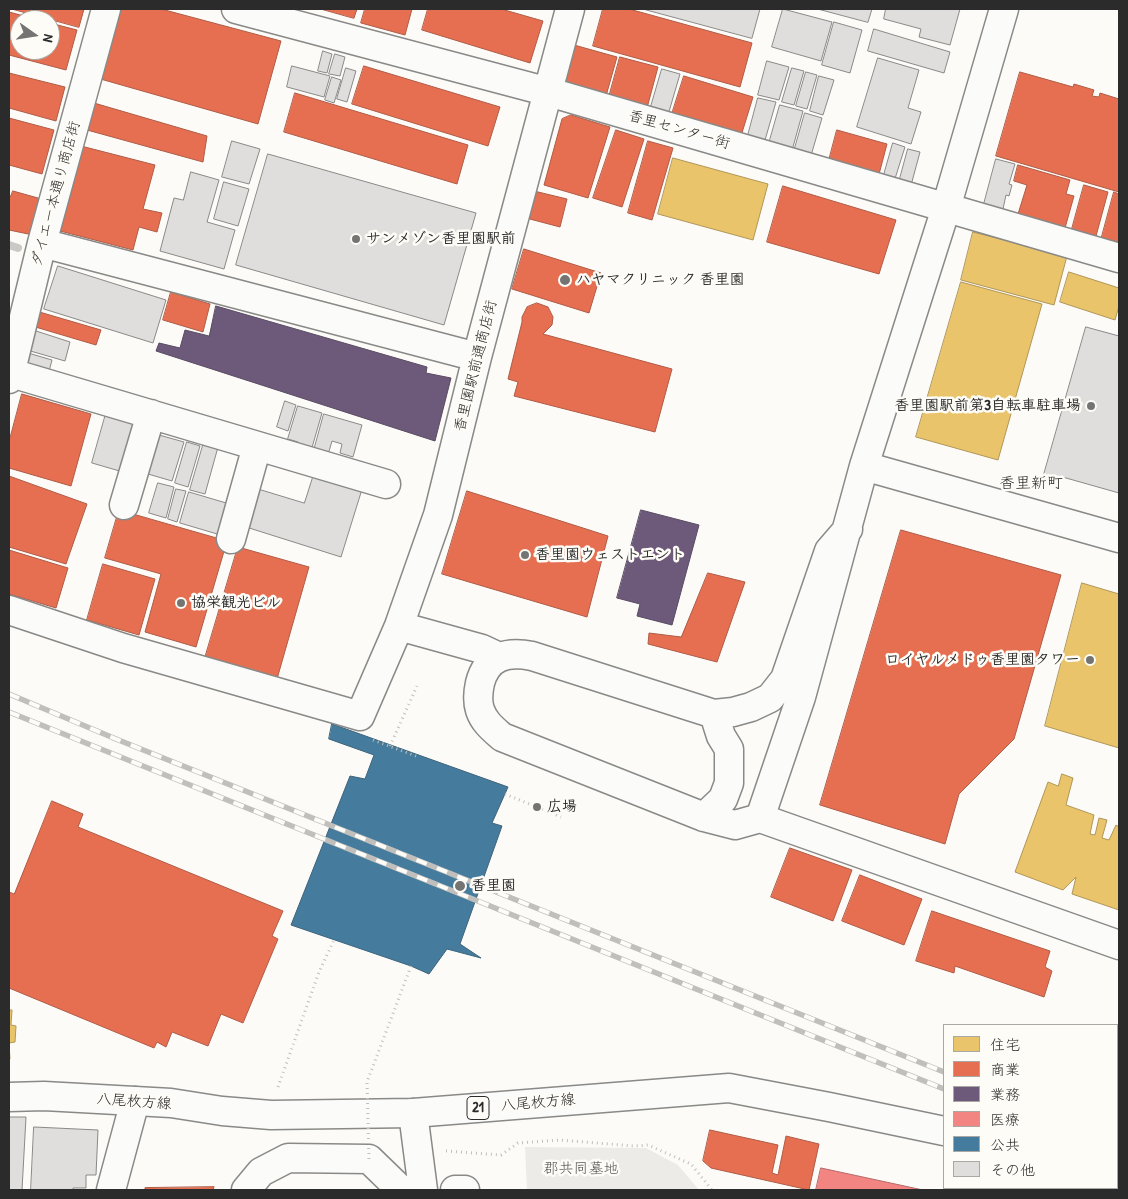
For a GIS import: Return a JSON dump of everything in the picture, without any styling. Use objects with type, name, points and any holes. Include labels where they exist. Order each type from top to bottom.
[{"type":"street","name":"ダイエー本通り商店街","points":[[10,376],[42,243],[106,9]]},
{"type":"street","name":"香里センター街","points":[[236,9],[549,92],[1119,258]]},
{"type":"street","name":"香里園駅前通商店街","points":[[9,610],[123,648],[360,716],[399,626],[438,516],[477,357],[570,9]]},
{"type":"street","points":[[760,818],[801,697],[864,466],[946,208],[1004,9]]},
{"type":"street","points":[[42,243],[477,357]]},
{"type":"street","points":[[10,376],[150,414],[386,484]]},
{"type":"street","points":[[124,505],[150,414]]},
{"type":"street","points":[[231,539],[257,446]]},
{"type":"street","points":[[864,466],[1119,538]]},
{"type":"street","points":[[399,626],[482,650],[499,657],[522,654],[532,656],[714,714],[733,712],[751,707],[770,698],[784,679],[829,551],[848,529]]},
{"type":"street","points":[[499,657],[488,666],[482,678],[478,694],[479,709],[486,722],[502,737],[704,817],[735,824],[760,818],[1119,945]]},
{"type":"street","points":[[704,817],[723,799],[729,783],[729,749],[721,736],[714,714]]},
{"type":"street","name":"八尾枚方線","points":[[9,1097],[44,1096],[171,1103],[222,1111],[271,1115],[413,1114],[728,1088],[943,1131]]},
{"type":"street","points":[[111,1190],[135,1101]]},
{"type":"street","points":[[413,1114],[423,1190]]},
{"type":"street","points":[[246,1190],[262,1172],[288,1158],[369,1159],[401,1190]]},
{"type":"street","points":[[455,1190],[465,1190]]},
{"type":"path","points":[[416,756],[390,746],[417,686]]},
{"type":"path","points":[[505,794],[561,817]]},
{"type":"path","points":[[276,1095],[319,972],[334,940]]},
{"type":"path","points":[[369,1159],[367,1082],[411,966]]},
{"type":"path","points":[[417,1150],[501,1155],[518,1143],[560,1140],[634,1146],[648,1145],[691,1164],[712,1190]]},
{"type":"green space","name":"郡共同墓地","points":[[525,1147],[646,1148],[678,1165],[699,1190],[527,1190]]},
{"type":"building: 住宅","points":[[673,158],[768,184],[753,240],[658,214]]},
{"type":"building: 住宅","points":[[973,232],[1067,256],[1054,305],[961,280]]},
{"type":"building: 住宅","points":[[1069,272],[1119,288],[1119,306],[1115,320],[1060,302]]},
{"type":"building: 住宅","points":[[961,282],[1042,304],[998,460],[916,437]]},
{"type":"building: 住宅","name":"ロイヤルメドゥ香里園タワー","points":[[1082,583],[1119,594],[1119,748],[1045,726]]},
{"type":"building: 住宅","points":[[1062,774],[1073,778],[1066,805],[1094,815],[1090,834],[1095,835],[1099,818],[1107,820],[1102,838],[1109,840],[1116,825],[1119,827],[1119,910],[1072,894],[1076,877],[1063,890],[1015,872],[1048,782],[1058,786]]},
{"type":"building: 住宅","points":[[9,1010],[12,1010],[11,1025],[16,1026],[15,1042],[9,1043]]},
{"type":"building: 商業","points":[[12,9],[84,9],[79,27],[60,22],[60,10]]},
{"type":"building: 商業","points":[[116,9],[161,9],[281,41],[258,124],[97,78]]},
{"type":"building: 商業","points":[[321,9],[357,9],[354,18]]},
{"type":"building: 商業","points":[[365,9],[412,9],[405,35],[361,23]]},
{"type":"building: 商業","points":[[428,9],[501,9],[543,21],[530,63],[422,30]]},
{"type":"building: 商業","points":[[603,9],[629,9],[752,43],[740,87],[593,46]]},
{"type":"building: 商業","points":[[9,12],[10,55],[9,55]]},
{"type":"building: 商業","points":[[60,26],[77,30],[66,70],[28,60],[60,60]]},
{"type":"building: 商業","points":[[574,45],[617,57],[606,96],[570,86],[564,79]]},
{"type":"building: 商業","points":[[620,57],[658,67],[647,108],[609,97]]},
{"type":"building: 商業","points":[[364,66],[500,107],[488,146],[352,104]]},
{"type":"building: 商業","points":[[1020,72],[1073,87],[1074,84],[1094,90],[1092,96],[1099,97],[1100,93],[1119,99],[1119,192],[996,156]]},
{"type":"building: 商業","points":[[9,73],[65,87],[56,121],[9,108]]},
{"type":"building: 商業","points":[[684,76],[753,97],[741,136],[672,114]]},
{"type":"building: 商業","points":[[295,93],[468,145],[457,184],[284,132]]},
{"type":"building: 商業","points":[[94,103],[207,136],[203,162],[87,130]]},
{"type":"building: 商業","points":[[571,115],[610,127],[588,198],[544,185],[562,119]]},
{"type":"building: 商業","points":[[9,118],[54,130],[42,174],[9,165]]},
{"type":"building: 商業","points":[[616,130],[644,139],[622,207],[593,198]]},
{"type":"building: 商業","points":[[837,130],[887,144],[878,178],[828,164]]},
{"type":"building: 商業","points":[[648,141],[673,148],[652,220],[628,213]]},
{"type":"building: 商業","points":[[81,146],[155,165],[143,209],[162,213],[157,232],[139,227],[133,250],[60,231]]},
{"type":"building: 商業","points":[[1018,165],[1070,180],[1066,194],[1074,196],[1065,228],[1018,214],[1027,185],[1014,181]]},
{"type":"building: 商業","points":[[1084,185],[1108,192],[1096,236],[1072,229]]},
{"type":"building: 商業","points":[[783,186],[896,220],[879,274],[767,242]]},
{"type":"building: 商業","points":[[13,191],[38,198],[43,202],[33,235],[9,230],[9,197]]},
{"type":"building: 商業","points":[[534,191],[567,199],[560,227],[526,218]]},
{"type":"building: 商業","points":[[1114,192],[1119,194],[1119,246],[1101,240]]},
{"type":"building: 商業","points":[[524,249],[601,273],[589,313],[512,289]]},
{"type":"building: 商業","points":[[171,292],[210,304],[203,332],[163,320]]},
{"type":"building: 商業","points":[[537,303],[548,307],[553,317],[552,325],[543,334],[672,369],[655,432],[514,396],[518,382],[508,379],[522,317],[527,307]]},
{"type":"building: 商業","points":[[36,311],[101,330],[96,345],[32,326]]},
{"type":"building: 商業","points":[[22,394],[91,414],[71,486],[9,468],[9,442]]},
{"type":"building: 商業","points":[[9,476],[87,504],[66,564],[9,547]]},
{"type":"building: 商業","name":"香里園ウェストエント","points":[[467,491],[608,536],[587,617],[442,574]]},
{"type":"building: 商業","name":"協栄観光ビル","points":[[119,510],[227,541],[196,647],[145,632],[161,574],[105,558]]},
{"type":"building: 商業","points":[[901,530],[1061,575],[1014,739],[959,794],[945,844],[820,805]]},
{"type":"building: 商業","points":[[238,547],[309,567],[277,679],[205,658]]},
{"type":"building: 商業","points":[[9,550],[68,568],[56,608],[9,594]]},
{"type":"building: 商業","points":[[103,564],[155,579],[139,635],[87,620]]},
{"type":"building: 商業","points":[[708,573],[745,582],[717,662],[648,644],[649,633],[681,637]]},
{"type":"building: 商業","points":[[52,801],[83,814],[78,827],[283,911],[272,936],[278,939],[243,1023],[221,1014],[208,1046],[172,1032],[166,1047],[157,1042],[154,1048],[9,988],[9,892],[14,894]]},
{"type":"building: 商業","points":[[790,848],[852,870],[833,921],[771,897]]},
{"type":"building: 商業","points":[[860,875],[922,899],[904,945],[842,921]]},
{"type":"building: 商業","points":[[932,911],[1050,951],[1045,967],[1052,971],[1044,997],[955,966],[954,973],[916,961]]},
{"type":"building: 商業","points":[[710,1130],[778,1145],[772,1173],[778,1175],[786,1136],[819,1144],[809,1190],[711,1168],[703,1161]]},
{"type":"building: 商業","points":[[214,1187],[213,1190],[145,1190],[145,1188]]},
{"type":"building: 業務","points":[[216,306],[427,367],[426,373],[451,378],[435,441],[156,351],[159,343],[180,348],[185,330],[209,336]]},
{"type":"building: 業務","points":[[641,510],[699,525],[672,625],[637,616],[640,604],[617,598]]},
{"type":"building: 医療","points":[[821,1168],[923,1190],[816,1190]]},
{"type":"building: 公共","points":[[332,724],[508,787],[492,823],[502,826],[460,944],[481,958],[447,949],[429,974],[411,966],[291,925],[350,776],[365,779],[374,755],[329,739]]},
{"type":"building: その他","points":[[643,9],[760,9],[752,38]]},
{"type":"building: その他","points":[[783,9],[832,22],[821,61],[772,47]]},
{"type":"building: その他","points":[[818,9],[872,9],[868,22]]},
{"type":"building: その他","points":[[886,9],[960,9],[950,45],[919,37],[921,29],[884,19]]},
{"type":"building: その他","points":[[834,22],[862,30],[850,73],[822,65]]},
{"type":"building: その他","points":[[874,29],[950,52],[944,73],[868,51]]},
{"type":"building: その他","points":[[323,51],[332,54],[327,73],[318,71]]},
{"type":"building: その他","points":[[335,54],[345,57],[340,76],[329,74]]},
{"type":"building: その他","points":[[878,58],[919,70],[908,108],[921,112],[911,144],[857,127]]},
{"type":"building: その他","points":[[767,61],[789,67],[779,100],[758,95]]},
{"type":"building: その他","points":[[292,66],[330,76],[324,97],[287,87]]},
{"type":"building: その他","points":[[346,68],[356,71],[347,102],[337,99]]},
{"type":"building: その他","points":[[792,68],[804,71],[794,105],[782,102]]},
{"type":"building: その他","points":[[662,69],[680,74],[668,115],[650,110]]},
{"type":"building: その他","points":[[806,72],[817,75],[807,109],[796,106]]},
{"type":"building: その他","points":[[819,76],[834,80],[823,115],[810,111]]},
{"type":"building: その他","points":[[332,77],[341,80],[334,103],[325,100]]},
{"type":"building: その他","points":[[758,98],[776,102],[763,147],[746,143]]},
{"type":"building: その他","points":[[780,105],[803,111],[791,154],[768,147]]},
{"type":"building: その他","points":[[805,113],[822,118],[810,159],[793,155]]},
{"type":"building: その他","points":[[232,141],[260,149],[249,184],[222,177]]},
{"type":"building: その他","points":[[893,143],[905,147],[893,185],[882,182]]},
{"type":"building: その他","points":[[908,149],[920,152],[910,189],[898,186]]},
{"type":"building: その他","name":"サンメゾン香里園駅前","points":[[268,154],[476,213],[444,325],[236,265]]},
{"type":"building: その他","points":[[996,159],[1015,164],[1009,184],[1012,185],[1009,196],[1006,195],[1003,209],[984,204]]},
{"type":"building: その他","points":[[191,172],[219,180],[207,222],[235,230],[224,269],[160,251],[174,198],[183,200]]},
{"type":"building: その他","points":[[224,182],[249,189],[238,226],[214,219]]},
{"type":"building: その他","points":[[58,266],[166,300],[153,343],[44,309]]},
{"type":"building: その他","name":"香里園駅前第3自転車駐車場","points":[[1086,327],[1119,336],[1119,493],[1059,476],[1057,482],[1043,478]]},
{"type":"building: その他","points":[[33,330],[70,342],[65,361],[27,350]]},
{"type":"building: その他","points":[[28,353],[52,360],[48,375],[30,369],[25,361]]},
{"type":"building: その他","points":[[285,401],[296,405],[288,431],[277,427]]},
{"type":"building: その他","points":[[298,406],[322,413],[311,451],[297,447],[298,442],[288,439]]},
{"type":"building: その他","points":[[107,410],[137,419],[123,472],[92,463]]},
{"type":"building: その他","points":[[324,414],[362,425],[353,457],[340,453],[342,444],[332,441],[327,458],[313,454]]},
{"type":"building: その他","points":[[159,435],[184,442],[172,481],[148,474]]},
{"type":"building: その他","points":[[187,442],[200,446],[188,487],[175,483]]},
{"type":"building: その他","points":[[204,442],[218,447],[205,494],[190,490]]},
{"type":"building: その他","points":[[315,471],[363,486],[341,557],[246,527],[258,489],[304,503]]},
{"type":"building: その他","points":[[158,483],[174,487],[166,518],[149,513]]},
{"type":"building: その他","points":[[176,489],[186,491],[177,522],[168,519]]},
{"type":"building: その他","points":[[189,492],[233,505],[224,536],[180,523]]},
{"type":"building: その他","points":[[9,1117],[26,1117],[22,1190],[9,1190]]},
{"type":"building: その他","points":[[34,1127],[98,1130],[96,1175],[86,1175],[86,1188],[73,1188],[73,1190],[31,1190]]},
{"type":"waterway","points":[[9,245],[18,248]]},
{"type":"railway","points":[[9,694],[116,739],[943,1072]]},
{"type":"railway","points":[[9,712],[943,1089]]},
{"type":"place","name":"サンメゾン香里園駅前","points":[[356,239]]},
{"type":"place","name":"ハヤマクリニック 香里園","points":[[565,280]]},
{"type":"place","name":"香里園駅前第3自転車駐車場","points":[[1091,406]]},
{"type":"place","name":"香里園ウェストエント","points":[[525,555]]},
{"type":"place","name":"協栄観光ビル","points":[[181,603]]},
{"type":"place","name":"ロイヤルメドゥ香里園タワー","points":[[1090,660]]},
{"type":"place","name":"広場","points":[[537,807]]},
{"type":"place","name":"香里園","points":[[460,886]]},
{"type":"district","name":"香里新町","points":[[1031,484]]}]
